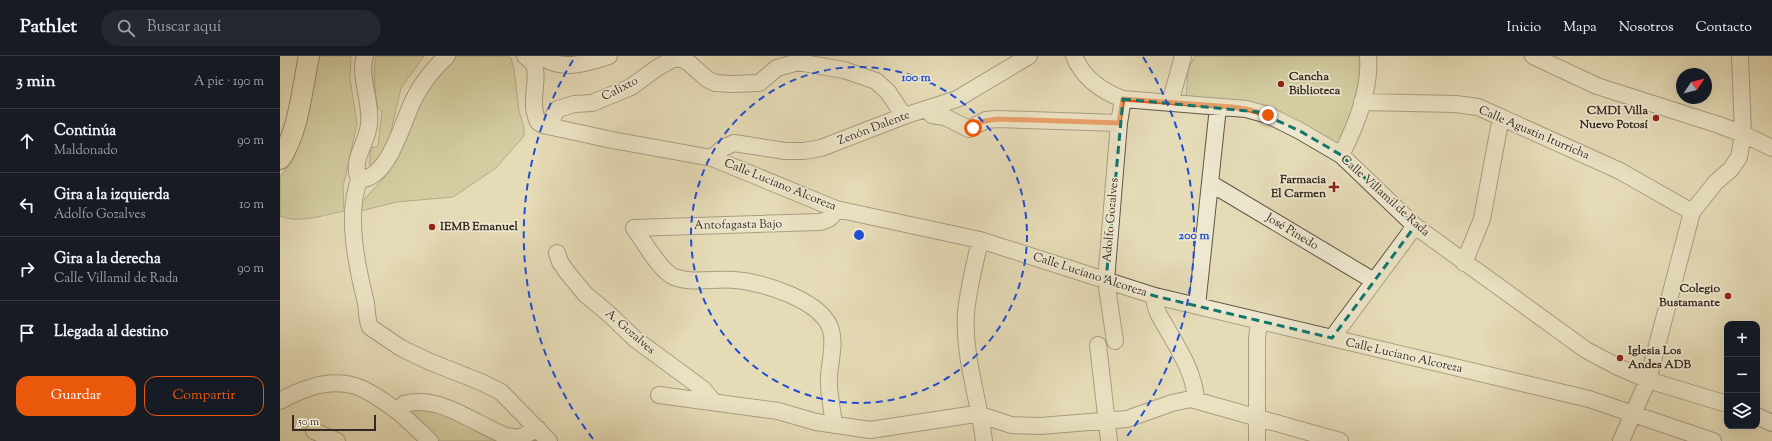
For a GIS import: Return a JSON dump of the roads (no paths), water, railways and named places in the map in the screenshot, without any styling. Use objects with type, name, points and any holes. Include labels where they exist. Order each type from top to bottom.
[{"type":"main road","points":[[280,159],[289,142],[294,127],[309,56]]},
{"type":"street","points":[[365,56],[363,60],[370,109],[369,126],[356,167],[360,178],[355,190],[353,214],[357,260],[370,327],[401,348],[501,392],[549,441]]},
{"type":"street","points":[[360,178],[368,178],[378,172],[400,132],[416,94],[426,79],[447,56]]},
{"type":"street","name":"Calle Luciano Alcoreza","points":[[525,56],[535,67],[533,97],[535,115],[538,122],[612,140],[712,158],[836,209],[980,240],[1155,296],[1589,399],[1713,441]]},
{"type":"street","points":[[541,56],[549,62],[558,65],[573,65],[609,56]]},
{"type":"street","name":"Zenón Dalente","points":[[712,158],[723,148],[734,143],[785,151],[804,151],[821,148],[904,116],[927,110],[956,99],[1029,56]]},
{"type":"street","name":"Calle Villamil de Rada","points":[[1074,56],[1079,68],[1086,77],[1113,96],[1123,99],[1246,109],[1268,115],[1300,131],[1341,155],[1415,226],[1586,350],[1618,367],[1648,380],[1724,403]]},
{"type":"street","points":[[1170,103],[1183,56]]},
{"type":"street","points":[[1341,155],[1352,131],[1362,102],[1369,73],[1368,56]]},
{"type":"street","points":[[1533,56],[1597,86],[1743,134],[1772,148]]},
{"type":"street","points":[[1621,441],[1648,380],[1692,212],[1716,182],[1731,169],[1738,157],[1743,134],[1740,56]]},
{"type":"street","name":"Calixto","points":[[552,126],[553,116],[558,109],[574,104],[592,103],[630,87],[673,59],[682,59],[689,63],[707,79],[715,83],[759,83],[777,68],[798,62],[844,70],[876,81],[888,92],[904,116]]},
{"type":"street","name":"Adolfo Gozalves","points":[[1115,341],[1106,281],[1119,123],[1123,99]]},
{"type":"street","name":"Calle Agustin Iturricha","points":[[1362,102],[1456,104],[1478,107],[1620,171],[1676,205],[1692,212]]},
{"type":"street","points":[[1197,306],[1218,107]]},
{"type":"street","points":[[927,110],[932,115],[945,117],[969,129],[986,120],[997,119],[1119,123]]},
{"type":"street","points":[[1464,263],[1482,219],[1501,117]]},
{"type":"street","name":"José Pinedo","points":[[1210,183],[1374,281]]},
{"type":"street","name":"Antofagasta Bajo","points":[[834,424],[829,382],[832,342],[831,331],[828,324],[817,311],[790,295],[774,288],[747,281],[702,280],[674,277],[664,270],[634,228],[819,222],[827,220],[833,216],[836,209]]},
{"type":"street","points":[[1332,338],[1415,226]]},
{"type":"street","points":[[980,240],[966,314],[969,358],[981,415],[984,441]]},
{"type":"street","name":"A. Gozalves","points":[[557,253],[560,262],[585,294],[606,310],[635,339],[703,389],[714,402]]},
{"type":"street","points":[[1155,296],[1155,304],[1158,313],[1189,367],[1196,400]]},
{"type":"street","points":[[1257,441],[1257,339],[1259,321]]},
{"type":"street","points":[[1098,345],[1109,441]]},
{"type":"street","points":[[280,401],[294,393],[318,386],[340,384],[354,386],[372,393],[400,413],[430,441]]},
{"type":"street","points":[[660,395],[778,411],[816,422],[870,430],[945,417],[981,415],[1007,424],[1024,426],[1107,421],[1127,419],[1183,400],[1196,400],[1340,441]]},
{"type":"street","points":[[400,413],[404,404],[414,401],[432,402],[506,436],[518,438],[538,429]]},
{"type":"street","points":[[1760,417],[1772,423]]},
{"type":"street","points":[[314,431],[337,441]]},
{"type":"place","name":"Cancha Biblioteca","points":[[1281,84]]},
{"type":"place","name":"CMDI Villa Nuevo Potosí","points":[[1656,118]]},
{"type":"place","name":"Farmacia El Carmen","points":[[1334,187]]},
{"type":"place","name":"IEMB Emanuel","points":[[432,227]]},
{"type":"place","name":"Colegio Bustamante","points":[[1728,296]]},
{"type":"place","name":"Iglesia Los Andes ADB","points":[[1620,358]]}]
